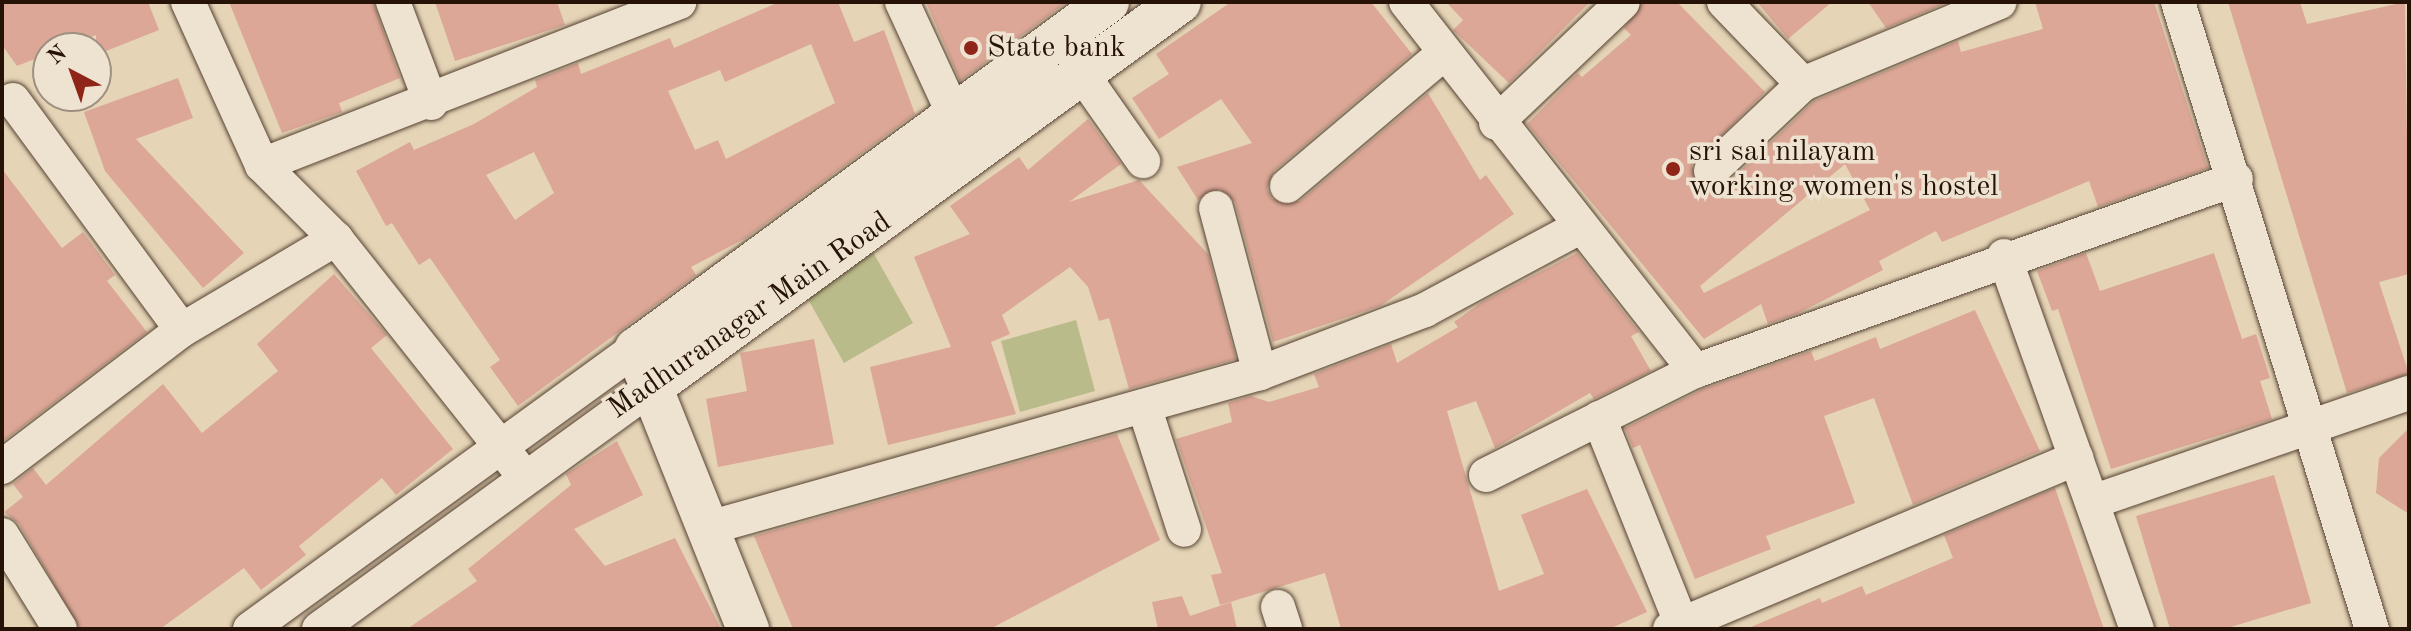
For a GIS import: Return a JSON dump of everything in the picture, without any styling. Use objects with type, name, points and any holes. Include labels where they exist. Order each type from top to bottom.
[{"type":"street","points":[[188,2],[262,165],[336,239],[523,475]]},
{"type":"street","points":[[393,2],[431,103]]},
{"type":"street","points":[[902,2],[973,157]]},
{"type":"street","name":"Madhuranagar Main Road","points":[[321,629],[523,475],[645,368],[954,115],[1108,2]]},
{"type":"street","name":"Madhuranagar Main Road","points":[[250,629],[500,446],[645,368],[973,157],[1084,77],[1180,2]]},
{"type":"street","points":[[1406,2],[1496,123],[1695,371]]},
{"type":"street","points":[[1496,123],[1623,2]]},
{"type":"street","points":[[1724,2],[1803,84]]},
{"type":"street","points":[[1711,171],[1803,84],[2000,2]]},
{"type":"street","points":[[2178,2],[2236,179],[2372,629]]},
{"type":"street","points":[[262,165],[431,103],[659,6]]},
{"type":"street","points":[[1287,186],[1443,54]]},
{"type":"street","points":[[1084,77],[1143,161]]},
{"type":"street","points":[[13,100],[182,330]]},
{"type":"street","points":[[1486,475],[1695,371],[2004,256],[2236,179]]},
{"type":"street","points":[[1216,208],[1260,373]]},
{"type":"street","points":[[708,528],[1260,373],[1425,310],[1580,227]]},
{"type":"street","points":[[2,467],[182,330],[336,239]]},
{"type":"street","points":[[2004,256],[2137,629]]},
{"type":"street","points":[[645,368],[748,629]]},
{"type":"street","points":[[2092,502],[2409,393]]},
{"type":"street","points":[[1144,406],[1184,530]]},
{"type":"street","points":[[1599,418],[1676,627],[2076,458]]},
{"type":"street","points":[[2,535],[60,629]]},
{"type":"street","points":[[297,596],[321,629]]},
{"type":"green space","points":[[869,245],[913,323],[844,363],[800,285]]},
{"type":"green space","points":[[1076,320],[1095,391],[1020,412],[1001,341]]},
{"type":"building","points":[[2,2],[148,2],[159,30],[112,49],[112,32],[32,32],[32,60],[17,66],[2,45]]},
{"type":"building","points":[[229,2],[373,2],[400,78],[339,103],[342,112],[282,133]]},
{"type":"building","points":[[435,2],[557,2],[565,25],[455,61]]},
{"type":"building","points":[[779,2],[838,2],[854,42],[884,30],[915,114],[746,238],[691,267],[696,275],[518,406],[490,367],[500,360],[430,258],[419,265],[392,223],[386,226],[356,171],[410,142],[414,150],[474,124],[537,87],[535,80],[578,63],[581,74],[670,38],[674,48]],"holes":[[[811,44],[835,103],[726,159],[718,140],[695,150],[668,91],[720,70],[725,82]],[[534,152],[554,193],[515,220],[486,175]]]},
{"type":"building","points":[[926,2],[1067,2],[960,81]]},
{"type":"building","points":[[1231,2],[1371,2],[1412,54],[1274,171],[1267,189],[1272,199],[1300,201],[1428,93],[1480,180],[1486,175],[1514,214],[1380,306],[1273,342],[1235,202],[1220,189],[1198,200],[1177,167],[1252,143],[1221,99],[1159,139],[1132,98],[1169,74],[1156,54]]},
{"type":"building","points":[[1446,2],[1590,2],[1509,83],[1453,30],[1463,20]]},
{"type":"building","points":[[1642,2],[1677,2],[1765,92],[1692,165],[1696,184],[1706,190],[1725,186],[1814,101],[1958,41],[1961,52],[2043,29],[2035,2],[2154,2],[2208,168],[2098,207],[2089,181],[1942,242],[1936,231],[1879,261],[1883,270],[1797,314],[1768,324],[1761,304],[1704,339],[1527,124],[1578,73],[1582,77],[1631,35],[1624,28]],"holes":[[[1845,164],[1870,210],[1704,293],[1700,286]]]},
{"type":"building","points":[[1757,2],[1832,2],[1788,39]]},
{"type":"building","points":[[1868,2],[1946,2],[1946,3],[1886,28]]},
{"type":"building","points":[[2228,2],[2300,2],[2307,24],[2405,2],[2409,274],[2379,282],[2409,374],[2347,393]]},
{"type":"building","points":[[178,78],[193,118],[136,139],[244,253],[203,288],[105,171],[84,112],[112,112],[112,102]]},
{"type":"building","points":[[1088,119],[1121,164],[1069,202],[1139,180],[1208,254],[1236,359],[1129,389],[1109,318],[1099,321],[1088,287],[1070,267],[1002,315],[1010,334],[991,342],[1016,414],[888,445],[870,367],[951,347],[914,257],[970,234],[950,206],[1019,157],[1028,170]]},
{"type":"building","points":[[2,169],[62,248],[83,232],[115,275],[107,281],[147,332],[2,442]]},
{"type":"building","points":[[1577,253],[1639,332],[1631,336],[1651,371],[1594,399],[1590,393],[1495,448],[1476,401],[1447,411],[1499,591],[1544,574],[1521,515],[1587,489],[1647,612],[1609,629],[1341,629],[1325,573],[1220,605],[1211,575],[1222,573],[1176,439],[1232,422],[1228,403],[1251,396],[1269,402],[1319,387],[1314,374],[1391,344],[1397,363],[1458,327],[1454,322],[1482,302]]},
{"type":"building","points":[[2086,253],[2100,291],[2214,253],[2242,339],[2256,334],[2270,378],[2260,381],[2272,419],[2111,469],[2058,309],[2052,311],[2037,271]]},
{"type":"building","points":[[334,274],[387,335],[371,348],[453,449],[396,495],[382,478],[299,546],[306,555],[261,590],[244,568],[160,629],[80,629],[19,524],[4,512],[23,497],[13,484],[33,468],[46,485],[163,384],[202,433],[278,371],[257,344]]},
{"type":"building","points":[[1975,310],[2040,451],[1913,505],[1874,398],[1824,416],[1855,503],[1766,536],[1771,549],[1695,579],[1640,445],[1633,448],[1625,428],[1703,389],[1811,351],[1815,361],[1876,337],[1880,349]]},
{"type":"building","points":[[814,339],[834,444],[718,467],[706,399],[747,391],[740,353]]},
{"type":"building","points":[[2409,428],[2409,514],[2376,493],[2379,458]]},
{"type":"building","points":[[1117,434],[1160,540],[990,629],[793,629],[754,536]]},
{"type":"building","points":[[617,441],[643,495],[574,529],[605,566],[675,538],[721,629],[407,629],[477,581],[468,569],[571,485],[566,474]]},
{"type":"building","points":[[2274,475],[2311,603],[2224,629],[2170,629],[2136,516]]},
{"type":"building","points":[[2055,488],[2104,629],[1746,629],[1820,598],[1822,603],[1862,586],[1866,595],[1953,558],[1944,535]]},
{"type":"building","points":[[1182,596],[1190,616],[1231,602],[1237,629],[1158,629],[1152,602]]},
{"type":"place","name":"State bank","points":[[971,48]]},
{"type":"place","name":"sri sai nilayam working women's hostel","points":[[1673,169]]}]
